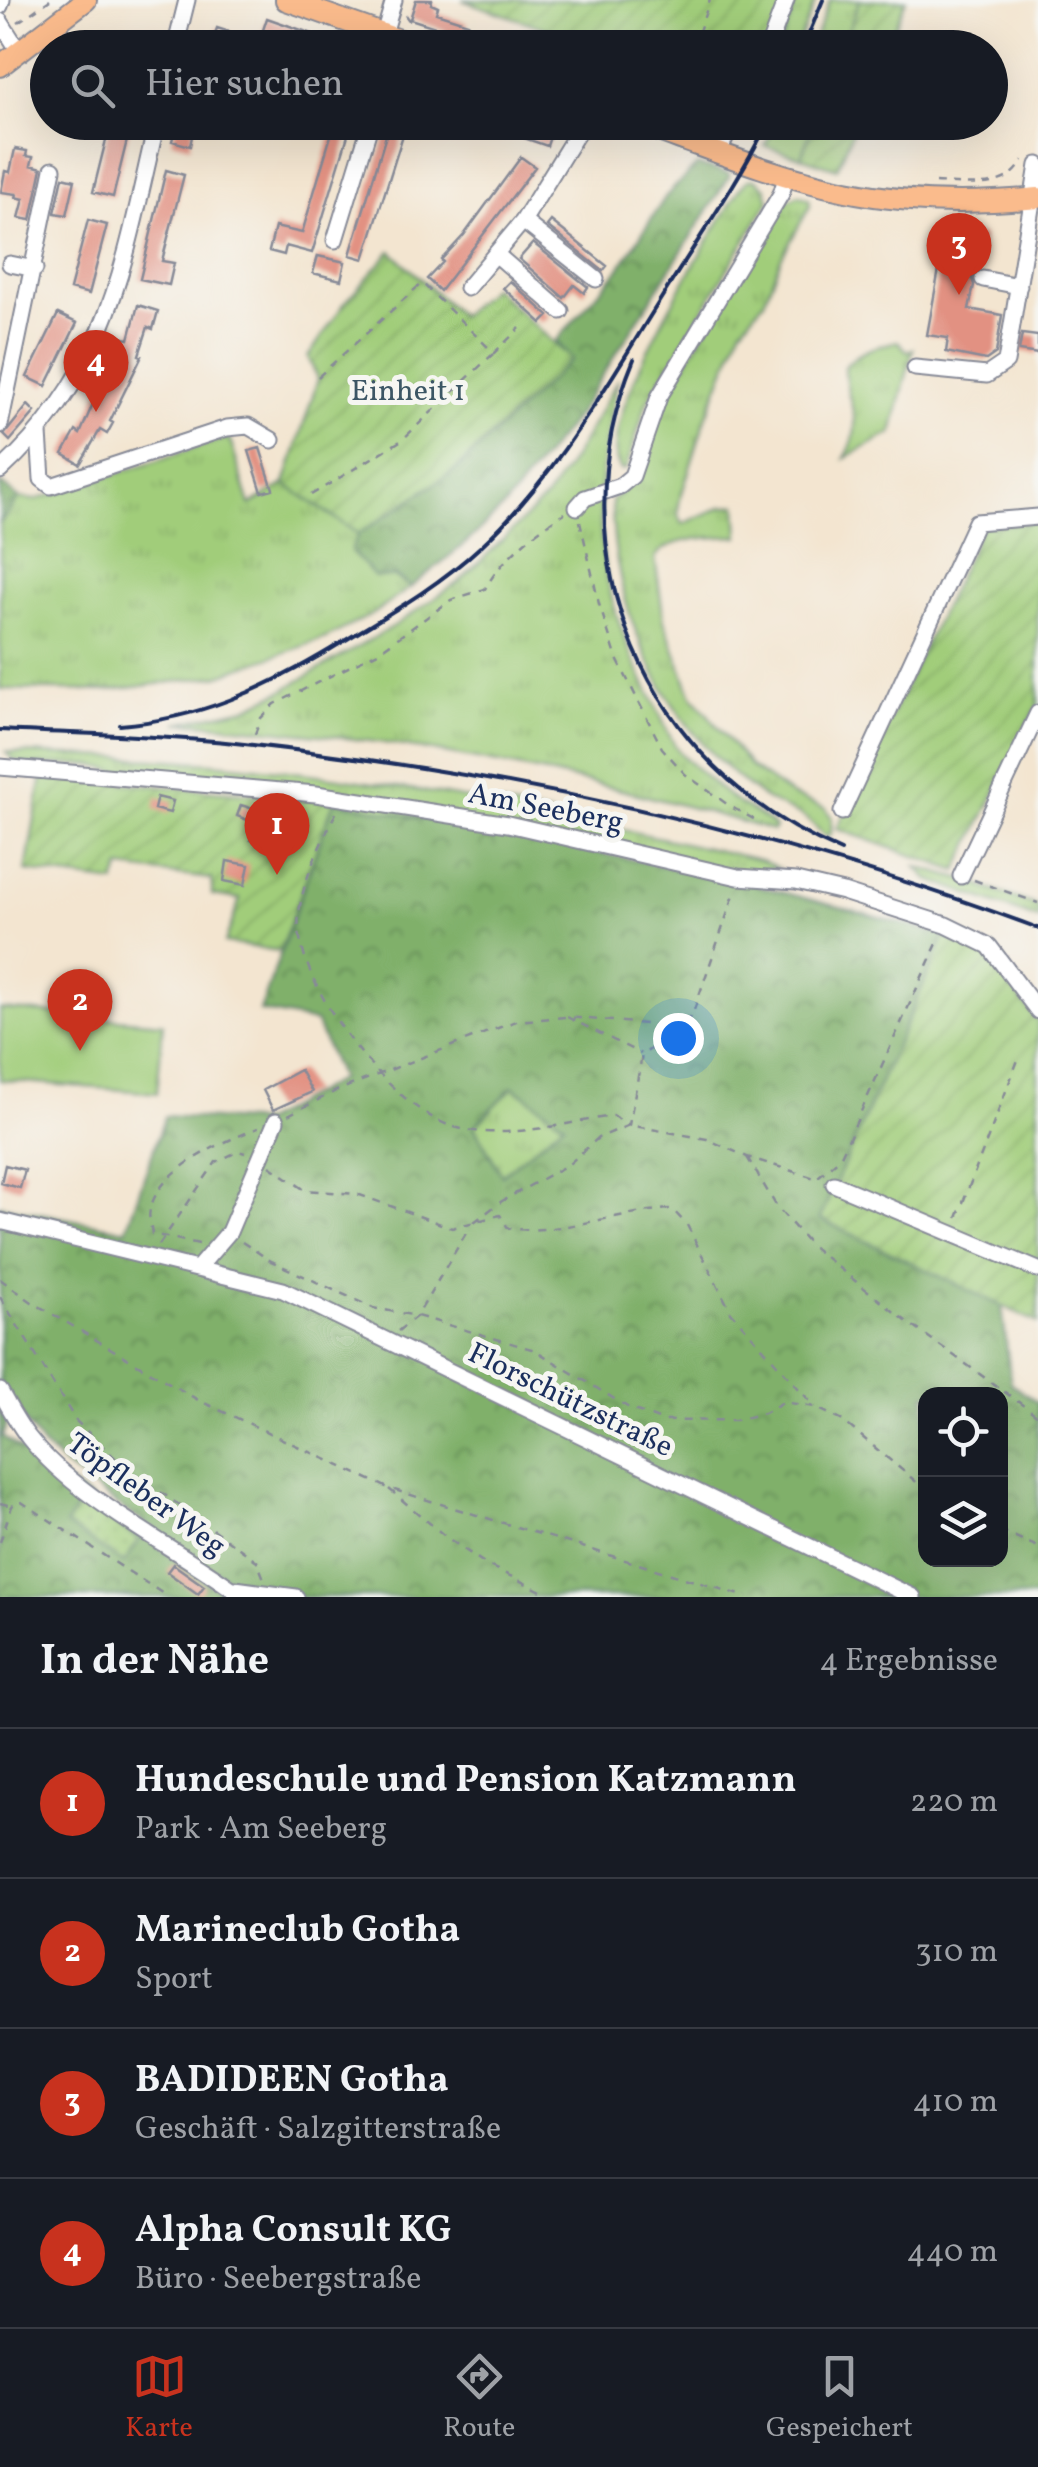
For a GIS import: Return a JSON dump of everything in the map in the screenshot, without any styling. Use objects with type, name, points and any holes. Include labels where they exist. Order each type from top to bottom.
[{"type":"main road","points":[[47,30],[86,0]]},
{"type":"main road","points":[[286,0],[366,30]]},
{"type":"main road","points":[[0,66],[30,43]]},
{"type":"main road","points":[[684,140],[844,190],[894,198],[960,201],[1035,198]]},
{"type":"street","points":[[180,30],[187,0]]},
{"type":"street","points":[[392,30],[394,0]]},
{"type":"street","points":[[775,30],[786,0]]},
{"type":"street","points":[[2,26],[19,51]]},
{"type":"street","points":[[0,472],[39,433],[75,384],[112,304],[153,140]]},
{"type":"street","points":[[335,240],[366,140]]},
{"type":"street","points":[[467,288],[523,221],[573,140]]},
{"type":"street","points":[[709,149],[717,140]]},
{"type":"street","points":[[915,368],[986,375],[1006,362],[1035,198],[1031,162]]},
{"type":"street","points":[[0,424],[53,169]]},
{"type":"street","points":[[577,507],[585,498],[620,486],[632,476],[659,398],[782,194],[788,175]]},
{"type":"street","points":[[523,221],[596,280]]},
{"type":"street","points":[[498,255],[561,310]]},
{"type":"street","points":[[10,264],[34,269]]},
{"type":"street","points":[[983,279],[1018,286]]},
{"type":"street","points":[[39,433],[42,480],[50,486],[227,428],[248,426],[272,440]]},
{"type":"street","points":[[842,812],[976,522],[1038,517]]},
{"type":"street","points":[[961,876],[1038,713]]},
{"type":"street","name":"Am Seeberg","points":[[0,767],[156,778],[344,798],[508,824],[738,878],[796,881],[843,892],[946,925],[989,946],[1038,1011]]},
{"type":"street","points":[[198,1268],[229,1232],[276,1121]]},
{"type":"street","points":[[834,1184],[1038,1270]]},
{"type":"street","name":"Florschützstraße","points":[[0,1222],[282,1290],[913,1597]]},
{"type":"street","name":"Töpfleber Weg","points":[[0,1391],[28,1436],[50,1460],[148,1534],[237,1593],[296,1597]]},
{"type":"path","points":[[2,26],[50,0]]},
{"type":"path","points":[[699,30],[710,0]]},
{"type":"path","points":[[405,15],[418,30]]},
{"type":"path","points":[[928,184],[995,183],[1031,162]]},
{"type":"path","points":[[318,377],[422,283],[494,353]]},
{"type":"path","points":[[312,495],[402,440],[520,328]]},
{"type":"path","points":[[255,734],[262,718],[275,704],[378,652],[451,600],[485,589],[495,571],[548,524],[577,507],[617,659],[662,748],[685,774],[761,823]]},
{"type":"path","points":[[344,798],[322,844],[298,916],[316,983],[340,1025],[377,1075],[410,1103],[451,1126],[488,1133],[614,1116],[629,1125],[707,1139],[748,1157],[816,1178],[840,1158],[946,925]]},
{"type":"path","points":[[961,876],[1038,903]]},
{"type":"path","points":[[629,1125],[642,1054],[682,1027],[693,1013],[734,904],[738,878]]},
{"type":"path","points":[[215,1248],[152,1234],[149,1210],[164,1184],[190,1160],[336,1091],[516,1021],[566,1017],[682,1027]]},
{"type":"path","points":[[566,1017],[642,1054]]},
{"type":"path","points":[[952,1233],[1018,1060]]},
{"type":"path","points":[[386,1340],[417,1316],[471,1224],[502,1201],[569,1164],[598,1138],[629,1125]]},
{"type":"path","points":[[150,1257],[216,1162],[239,1151],[258,1158],[305,1190],[357,1194],[452,1228],[500,1215],[508,1228],[530,1232],[613,1215],[672,1209],[687,1225],[731,1312],[815,1407]]},
{"type":"path","points":[[748,1157],[777,1206],[811,1246],[906,1321],[1038,1416]]},
{"type":"path","points":[[229,1232],[270,1262],[373,1308],[417,1316],[535,1350],[629,1408],[664,1422],[736,1420],[764,1413],[783,1402],[815,1407],[843,1422],[918,1483]]},
{"type":"path","points":[[0,1278],[32,1302],[198,1400],[388,1488],[747,1597]]},
{"type":"path","points":[[0,1297],[76,1421],[123,1465],[257,1561],[271,1593]]},
{"type":"path","points":[[388,1488],[446,1537],[487,1565],[554,1597]]},
{"type":"path","points":[[0,1542],[12,1506],[20,1501],[168,1597]]},
{"type":"path","points":[[0,1502],[12,1506]]},
{"type":"path","points":[[1008,1534],[1038,1547]]},
{"type":"green space","points":[[462,0],[796,0],[785,30],[550,30]]},
{"type":"green space","points":[[797,0],[816,0],[804,30],[786,30]]},
{"type":"green space","points":[[830,0],[860,0],[849,30],[818,30]]},
{"type":"green space","points":[[860,0],[906,0],[894,30],[849,30]]},
{"type":"green space","points":[[768,140],[808,140],[801,157],[765,146]]},
{"type":"green space","points":[[808,140],[849,140],[837,169],[801,157]]},
{"type":"green space","points":[[697,165],[729,173],[729,177],[577,415],[505,506],[411,587],[395,576],[375,577],[351,551],[358,534],[457,469],[571,359],[556,341],[620,268],[666,196]]},
{"type":"green space","points":[[755,179],[766,188],[769,201],[647,402],[626,469],[621,470],[616,447],[622,414],[637,373],[706,244],[741,187]]},
{"type":"green space","points":[[799,195],[809,199],[810,206],[781,258],[764,301],[741,329],[705,420],[679,503],[678,515],[683,524],[721,507],[737,505],[739,536],[680,542],[655,558],[664,621],[691,694],[751,767],[791,795],[825,808],[832,818],[831,834],[825,836],[805,818],[749,787],[690,728],[667,695],[632,621],[621,582],[612,500],[637,480],[654,417],[757,250],[772,218],[788,200]]},
{"type":"green space","name":"Einheit 1","points":[[391,251],[460,316],[492,287],[572,359],[457,469],[358,534],[285,484],[318,379],[308,357],[344,304]]},
{"type":"green space","points":[[898,341],[907,351],[913,349],[892,433],[845,458],[855,422],[845,367],[862,353]]},
{"type":"green space","points":[[618,379],[600,504],[607,580],[617,618],[632,657],[680,752],[731,798],[768,821],[775,828],[773,831],[631,792],[439,752],[319,735],[177,723],[246,708],[280,692],[394,626],[460,581],[546,498]]},
{"type":"green space","points":[[229,437],[250,505],[285,484],[358,534],[352,551],[411,587],[375,613],[326,638],[217,676],[104,691],[0,689],[0,523],[19,498],[35,500]]},
{"type":"green space","points":[[0,483],[19,498],[0,523]]},
{"type":"green space","points":[[1038,522],[1038,705],[957,871],[837,829],[982,526]]},
{"type":"green space","points":[[6,752],[212,763],[341,778],[581,821],[760,860],[778,868],[744,872],[168,775],[145,767],[120,772],[91,765],[31,765],[13,760]]},
{"type":"green space","points":[[42,776],[334,801],[280,951],[225,943],[240,899],[212,895],[212,879],[121,868],[115,883],[26,871]]},
{"type":"green space","points":[[334,801],[736,880],[945,935],[820,1219],[1002,1306],[1011,1384],[1038,1403],[1038,1597],[274,1597],[277,1589],[224,1577],[68,1469],[43,1446],[0,1383],[0,1205],[126,1230],[165,1116],[263,1122],[340,1079],[316,1022],[260,1011]],"holes":[[[513,1087],[564,1123],[502,1175],[474,1127]]]},
{"type":"green space","points":[[917,867],[1038,906],[1038,919],[929,880]]},
{"type":"green space","points":[[945,935],[988,958],[1038,1021],[1038,1323],[820,1219]]},
{"type":"green space","points":[[0,1009],[163,1023],[157,1093],[0,1080]]},
{"type":"green space","points":[[513,1087],[565,1123],[502,1176],[474,1126]]},
{"type":"green space","points":[[0,1406],[7,1423],[2,1436],[229,1597],[0,1597]]},
{"type":"green space","points":[[81,1502],[139,1540],[124,1563],[66,1525]]},
{"type":"building","points":[[416,0],[432,0],[431,4],[438,7],[436,13],[468,23],[465,30],[445,30],[410,19]]},
{"type":"building","points":[[267,18],[301,30],[263,30]]},
{"type":"building","points":[[106,140],[127,140],[113,197],[93,192]]},
{"type":"building","points":[[172,140],[191,140],[190,146]]},
{"type":"building","points":[[330,140],[347,140],[312,253],[286,246],[284,255],[269,251],[275,227],[302,233]]},
{"type":"building","points":[[385,140],[401,140],[364,259],[350,255]]},
{"type":"building","points":[[15,149],[27,151],[26,156],[33,157],[31,165],[42,168],[31,220],[19,218],[24,199],[1,192]]},
{"type":"building","points":[[521,157],[535,167],[440,291],[427,279]]},
{"type":"building","points":[[166,170],[184,175],[162,261],[174,263],[169,285],[140,279]]},
{"type":"building","points":[[63,177],[75,180],[67,215],[55,213]]},
{"type":"building","points":[[88,220],[107,225],[89,294],[70,289]]},
{"type":"building","points":[[551,221],[607,266],[603,271],[547,226]]},
{"type":"building","points":[[946,231],[983,236],[969,309],[1002,315],[996,353],[986,360],[946,352],[948,338],[927,335]]},
{"type":"building","points":[[533,243],[588,287],[584,293],[574,285],[564,298],[519,259]]},
{"type":"building","points":[[318,256],[345,262],[341,280],[313,273]]},
{"type":"building","points":[[510,281],[549,316],[542,323],[503,288]]},
{"type":"building","points":[[138,305],[158,311],[153,329],[148,327],[139,355],[142,356],[110,421],[113,423],[107,434],[100,430],[80,464],[63,454],[76,431],[80,434],[95,399],[111,370],[114,371],[124,338],[129,339]]},
{"type":"building","points":[[58,314],[77,323],[46,386],[27,377]]},
{"type":"building","points":[[1022,334],[1038,336],[1038,354],[1019,351]]},
{"type":"building","points":[[28,405],[35,412],[10,441],[4,435]]},
{"type":"building","points":[[260,448],[273,489],[262,492],[249,451]]},
{"type":"building","points":[[157,797],[173,801],[170,813],[154,809]]},
{"type":"building","points":[[241,805],[275,816],[264,845],[251,840],[258,824],[237,816]]},
{"type":"building","points":[[227,861],[249,865],[245,885],[224,881]]},
{"type":"building","points":[[300,1070],[312,1092],[273,1110],[263,1090]]},
{"type":"building","points":[[5,1165],[25,1170],[20,1188],[1,1183]]},
{"type":"building","points":[[173,1564],[204,1586],[198,1594],[167,1572]]},
{"type":"railway","points":[[810,30],[823,0]]},
{"type":"railway","points":[[120,725],[204,709],[281,677],[408,602],[480,547],[533,490],[579,428],[759,140]]},
{"type":"railway","points":[[634,359],[611,433],[604,507],[612,579],[634,648],[668,711],[715,767],[773,814],[841,851]]},
{"type":"railway","points":[[0,730],[235,743],[542,789],[642,810],[842,862],[1038,928]]},
{"type":"place","name":"BADIDEEN Gotha","points":[[959,295]]},
{"type":"place","name":"Alpha Consult KG","points":[[96,412]]},
{"type":"place","name":"Hundeschule und Pension Katzmann","points":[[277,875]]},
{"type":"place","name":"Marineclub Gotha","points":[[80,1051]]}]
